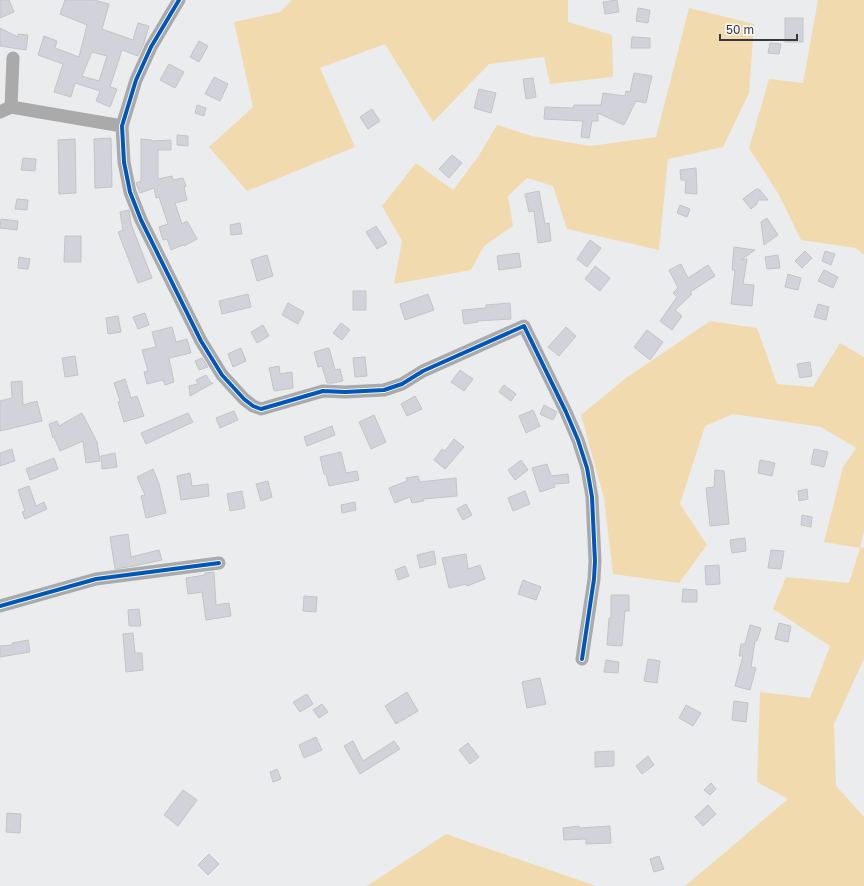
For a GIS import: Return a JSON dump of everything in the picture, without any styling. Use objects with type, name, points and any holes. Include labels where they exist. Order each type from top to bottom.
[{"type":"street","points":[[179,0],[151,47],[136,80],[122,126],[124,162],[130,192],[141,220],[201,341],[222,374],[244,399],[253,406],[261,409],[323,391],[345,392],[384,390],[402,384],[422,371],[524,326],[566,412],[578,440],[587,468],[592,497],[595,561],[594,579],[582,659]]},
{"type":"street","points":[[13,58],[5,110],[122,126]]},
{"type":"street","points":[[0,606],[96,579],[219,563]]},
{"type":"shaded area","points":[[292,0],[568,0],[568,22],[612,35],[613,77],[550,84],[544,57],[489,64],[433,122],[385,44],[320,68],[355,147],[247,191],[209,147],[253,107],[234,22],[280,12]]},
{"type":"shaded area","points":[[818,0],[864,0],[864,255],[856,248],[801,240],[779,195],[749,148],[769,79],[803,83]]},
{"type":"shaded area","points":[[689,8],[754,24],[749,93],[723,147],[668,159],[659,250],[567,229],[553,186],[527,178],[508,196],[513,226],[484,246],[471,270],[394,284],[402,241],[382,206],[416,163],[453,190],[478,157],[497,125],[532,136],[590,146],[656,137]]},
{"type":"shaded area","points":[[710,321],[757,328],[777,384],[813,387],[840,343],[864,357],[864,532],[860,547],[864,548],[864,659],[834,724],[836,786],[864,817],[864,886],[685,886],[788,799],[757,782],[760,692],[810,698],[830,646],[773,609],[786,577],[849,583],[860,548],[824,542],[843,467],[856,448],[821,427],[733,414],[705,426],[680,504],[707,545],[679,583],[613,574],[604,498],[581,415],[626,378]]},
{"type":"shaded area","points":[[446,834],[596,886],[367,886]]},
{"type":"building","points":[[9,0],[14,12],[0,18],[0,1]]},
{"type":"building","points":[[65,0],[94,0],[109,4],[102,29],[133,40],[138,23],[149,26],[138,56],[122,50],[110,87],[117,89],[110,107],[96,101],[100,91],[75,83],[71,97],[54,92],[63,64],[38,55],[44,36],[57,41],[55,48],[79,57],[87,25],[60,14]],"holes":[[[92,52],[107,56],[99,81],[82,76]]]},
{"type":"building","points":[[617,0],[619,12],[605,14],[603,2]]},
{"type":"building","points":[[638,8],[650,10],[648,23],[636,21]]},
{"type":"building","points":[[785,18],[803,18],[803,42],[785,42]]},
{"type":"building","points":[[0,28],[18,37],[18,34],[28,35],[26,50],[0,46]]},
{"type":"building","points":[[632,37],[650,38],[650,48],[631,48]]},
{"type":"building","points":[[199,41],[208,46],[199,62],[190,57]]},
{"type":"building","points":[[770,43],[781,44],[779,54],[768,53]]},
{"type":"building","points":[[169,64],[184,72],[175,88],[160,80]]},
{"type":"building","points":[[634,73],[652,76],[646,103],[636,101],[624,125],[598,113],[598,121],[592,121],[589,138],[581,137],[583,121],[544,119],[545,107],[573,108],[574,105],[601,105],[603,93],[625,96],[626,91],[630,92]]},
{"type":"building","points":[[214,77],[228,84],[220,101],[205,94]]},
{"type":"building","points":[[533,78],[536,97],[526,99],[523,79]]},
{"type":"building","points":[[479,89],[496,93],[491,113],[474,108]]},
{"type":"building","points":[[197,105],[206,108],[204,116],[195,113]]},
{"type":"building","points":[[372,109],[380,121],[368,129],[360,117]]},
{"type":"building","points":[[177,135],[188,136],[188,146],[177,145]]},
{"type":"building","points":[[111,138],[112,187],[95,188],[94,139]]},
{"type":"building","points":[[75,139],[76,193],[59,194],[58,140]]},
{"type":"building","points":[[141,139],[152,141],[171,140],[171,150],[158,150],[158,179],[172,176],[173,180],[183,178],[186,186],[184,187],[187,200],[175,203],[182,224],[187,221],[197,239],[184,246],[183,245],[171,250],[167,239],[163,240],[159,227],[168,224],[159,197],[156,198],[154,188],[140,193],[136,183],[141,181]]},
{"type":"building","points":[[452,155],[462,163],[449,178],[439,169]]},
{"type":"building","points":[[23,158],[36,159],[35,171],[21,170]]},
{"type":"building","points":[[696,168],[697,194],[685,193],[686,180],[681,180],[680,170]]},
{"type":"building","points":[[756,189],[759,189],[768,200],[758,200],[757,204],[751,209],[743,199]]},
{"type":"building","points":[[539,191],[545,224],[549,223],[551,241],[538,243],[534,211],[529,212],[525,194]]},
{"type":"building","points":[[17,199],[28,200],[27,210],[15,209]]},
{"type":"building","points":[[680,205],[690,209],[687,217],[677,213]]},
{"type":"building","points":[[129,210],[131,224],[152,278],[138,283],[118,232],[123,230],[120,212]]},
{"type":"building","points":[[767,218],[778,235],[764,245],[761,222]]},
{"type":"building","points":[[1,219],[18,221],[17,230],[0,228]]},
{"type":"building","points":[[240,223],[242,234],[231,235],[230,225]]},
{"type":"building","points":[[376,226],[387,243],[377,249],[366,232]]},
{"type":"building","points":[[65,236],[81,236],[81,262],[64,262]]},
{"type":"building","points":[[590,240],[601,248],[587,267],[577,259]]},
{"type":"building","points":[[734,247],[755,250],[741,260],[747,259],[743,284],[754,285],[752,306],[731,304],[735,270],[732,270]]},
{"type":"building","points":[[805,251],[812,258],[802,268],[795,261]]},
{"type":"building","points":[[825,251],[835,254],[831,265],[822,261]]},
{"type":"building","points":[[519,253],[521,267],[499,270],[497,256]]},
{"type":"building","points":[[267,255],[273,276],[257,281],[251,260]]},
{"type":"building","points":[[778,255],[780,268],[767,269],[765,257]]},
{"type":"building","points":[[19,257],[30,259],[28,269],[18,268]]},
{"type":"building","points":[[681,264],[688,278],[708,265],[715,276],[690,292],[692,294],[675,310],[682,316],[672,330],[660,321],[677,297],[673,293],[678,288],[669,270]]},
{"type":"building","points":[[595,266],[610,278],[600,291],[585,279]]},
{"type":"building","points":[[824,270],[838,277],[833,288],[818,281]]},
{"type":"building","points":[[788,274],[801,278],[798,290],[785,287]]},
{"type":"building","points":[[353,291],[366,291],[366,310],[353,310]]},
{"type":"building","points":[[248,294],[251,307],[222,314],[219,301]]},
{"type":"building","points":[[428,294],[434,310],[405,320],[400,304]]},
{"type":"building","points":[[288,303],[304,312],[298,324],[282,315]]},
{"type":"building","points":[[510,303],[511,319],[477,321],[478,322],[464,324],[462,310],[486,308],[486,305]]},
{"type":"building","points":[[818,304],[829,307],[826,320],[814,317]]},
{"type":"building","points":[[145,313],[149,325],[138,329],[133,317]]},
{"type":"building","points":[[118,316],[121,332],[108,334],[106,318]]},
{"type":"building","points":[[341,323],[350,330],[342,340],[333,333]]},
{"type":"building","points":[[263,325],[269,336],[257,343],[251,332]]},
{"type":"building","points":[[172,327],[176,342],[187,339],[191,353],[169,358],[174,382],[165,385],[163,380],[147,384],[144,372],[148,371],[142,350],[156,347],[152,332]]},
{"type":"building","points":[[566,327],[576,336],[559,356],[548,347]]},
{"type":"building","points":[[647,330],[663,342],[650,360],[634,347]]},
{"type":"building","points":[[241,348],[246,361],[233,367],[228,354]]},
{"type":"building","points":[[329,348],[335,370],[340,369],[343,381],[327,383],[322,366],[318,367],[314,352]]},
{"type":"building","points":[[75,356],[78,375],[65,377],[62,358]]},
{"type":"building","points":[[365,357],[367,376],[355,377],[353,358]]},
{"type":"building","points":[[202,358],[208,367],[199,370],[195,361]]},
{"type":"building","points":[[810,362],[812,376],[800,378],[797,364]]},
{"type":"building","points":[[279,366],[280,374],[292,372],[293,388],[274,391],[269,368]]},
{"type":"building","points":[[460,370],[473,379],[464,391],[451,382]]},
{"type":"building","points":[[206,375],[211,383],[213,383],[190,396],[189,386],[198,384],[196,380]]},
{"type":"building","points":[[125,379],[131,398],[137,396],[144,416],[124,422],[118,402],[120,401],[114,383]]},
{"type":"building","points":[[22,381],[23,405],[37,401],[42,421],[0,431],[0,401],[12,398],[11,382]]},
{"type":"building","points":[[504,385],[516,394],[511,401],[499,392]]},
{"type":"building","points":[[415,396],[422,409],[407,416],[401,404]]},
{"type":"building","points":[[544,405],[557,412],[553,420],[540,414]]},
{"type":"building","points":[[533,410],[540,426],[526,433],[519,416]]},
{"type":"building","points":[[234,411],[238,420],[220,428],[216,418]]},
{"type":"building","points":[[82,413],[97,442],[100,461],[86,463],[83,441],[60,451],[54,437],[53,438],[49,424],[57,421],[59,426]]},
{"type":"building","points":[[188,413],[193,422],[146,444],[141,433]]},
{"type":"building","points":[[374,415],[386,442],[371,449],[359,422]]},
{"type":"building","points":[[332,426],[335,435],[307,446],[304,437]]},
{"type":"building","points":[[454,439],[464,447],[445,469],[434,460],[442,449],[445,451]]},
{"type":"building","points":[[12,449],[15,461],[0,466],[0,453]]},
{"type":"building","points":[[814,449],[828,452],[824,467],[811,464]]},
{"type":"building","points":[[341,452],[346,473],[357,471],[359,480],[329,486],[326,474],[324,474],[320,457]]},
{"type":"building","points":[[115,453],[117,467],[102,469],[101,456]]},
{"type":"building","points":[[54,458],[58,469],[30,480],[26,469]]},
{"type":"building","points":[[521,460],[528,470],[515,480],[508,470]]},
{"type":"building","points":[[760,460],[775,463],[772,476],[758,473]]},
{"type":"building","points":[[547,464],[551,476],[568,474],[569,483],[554,484],[555,487],[540,492],[532,468]]},
{"type":"building","points":[[153,469],[159,484],[166,513],[146,518],[141,496],[145,495],[137,477]]},
{"type":"building","points":[[715,470],[724,471],[729,524],[710,526],[706,488],[714,487]]},
{"type":"building","points":[[190,473],[192,486],[208,484],[209,496],[181,500],[177,476]]},
{"type":"building","points":[[418,476],[420,482],[456,478],[457,496],[423,499],[424,501],[412,503],[410,497],[395,503],[389,488],[407,481],[406,478]]},
{"type":"building","points":[[268,481],[272,497],[261,501],[256,484]]},
{"type":"building","points":[[29,486],[36,506],[44,502],[47,509],[25,519],[22,512],[25,511],[18,490]]},
{"type":"building","points":[[807,489],[808,499],[799,501],[798,491]]},
{"type":"building","points":[[242,491],[245,508],[230,511],[227,494]]},
{"type":"building","points":[[525,491],[530,504],[513,511],[508,498]]},
{"type":"building","points":[[355,502],[356,510],[342,513],[341,505]]},
{"type":"building","points":[[466,504],[472,515],[463,520],[457,509]]},
{"type":"building","points":[[802,515],[812,517],[811,527],[801,525]]},
{"type":"building","points":[[128,534],[131,557],[159,550],[162,560],[115,569],[110,537]]},
{"type":"building","points":[[745,538],[746,551],[732,553],[730,540]]},
{"type":"building","points":[[771,550],[784,551],[781,569],[768,568]]},
{"type":"building","points":[[434,551],[436,564],[420,568],[417,555]]},
{"type":"building","points":[[466,554],[468,569],[480,565],[485,579],[467,586],[467,584],[449,588],[442,558]]},
{"type":"building","points":[[719,565],[720,584],[706,585],[705,566]]},
{"type":"building","points":[[405,566],[409,576],[398,580],[395,570]]},
{"type":"building","points":[[214,572],[216,605],[229,603],[231,616],[206,620],[202,592],[188,594],[186,578]]},
{"type":"building","points":[[523,580],[541,587],[536,600],[518,594]]},
{"type":"building","points":[[683,589],[697,590],[697,602],[682,602]]},
{"type":"building","points":[[611,595],[629,595],[629,611],[625,611],[622,646],[607,645],[609,618],[611,618]]},
{"type":"building","points":[[304,596],[317,597],[316,612],[303,611]]},
{"type":"building","points":[[139,609],[141,626],[129,626],[128,610]]},
{"type":"building","points":[[779,623],[791,626],[788,642],[775,639]]},
{"type":"building","points":[[750,625],[761,628],[757,641],[755,641],[751,667],[756,668],[750,690],[735,686],[743,656],[739,656],[741,644],[745,644]]},
{"type":"building","points":[[133,633],[135,653],[142,653],[143,670],[126,672],[123,634]]},
{"type":"building","points":[[28,640],[30,652],[0,657],[0,646],[13,645],[12,643]]},
{"type":"building","points":[[648,659],[660,661],[657,683],[644,681]]},
{"type":"building","points":[[606,660],[619,662],[618,673],[604,672]]},
{"type":"building","points":[[540,678],[546,704],[527,708],[522,682]]},
{"type":"building","points":[[407,692],[418,711],[396,724],[385,706]]},
{"type":"building","points":[[307,694],[313,704],[300,712],[293,702]]},
{"type":"building","points":[[734,701],[748,703],[746,722],[732,720]]},
{"type":"building","points":[[322,704],[328,712],[319,718],[313,710]]},
{"type":"building","points":[[686,705],[701,713],[693,726],[679,718]]},
{"type":"building","points":[[316,737],[322,750],[304,758],[299,745]]},
{"type":"building","points":[[353,741],[363,761],[394,741],[400,749],[360,774],[344,746]]},
{"type":"building","points":[[468,743],[479,757],[470,764],[459,750]]},
{"type":"building","points":[[614,751],[614,766],[595,767],[595,752]]},
{"type":"building","points":[[648,756],[654,765],[642,774],[636,766]]},
{"type":"building","points":[[277,769],[281,779],[273,782],[270,772]]},
{"type":"building","points":[[711,783],[716,789],[710,795],[704,790]]},
{"type":"building","points":[[183,790],[197,800],[178,826],[164,815]]},
{"type":"building","points":[[708,805],[716,814],[703,826],[695,817]]},
{"type":"building","points":[[7,813],[21,814],[20,833],[6,832]]},
{"type":"building","points":[[579,826],[579,828],[610,826],[611,843],[586,844],[586,839],[564,840],[563,828]]},
{"type":"building","points":[[209,854],[219,864],[208,875],[198,865]]},
{"type":"building","points":[[659,856],[664,869],[654,872],[650,859]]},
{"type":"cycle path","points":[[179,0],[151,47],[136,80],[122,126],[124,162],[130,192],[141,220],[201,341],[222,375],[244,399],[253,406],[261,409],[323,391],[345,392],[384,390],[402,384],[423,371],[524,326],[566,412],[578,440],[587,468],[592,497],[595,561],[594,579],[582,659]]},
{"type":"cycle path","points":[[0,606],[96,579],[219,563]]}]
